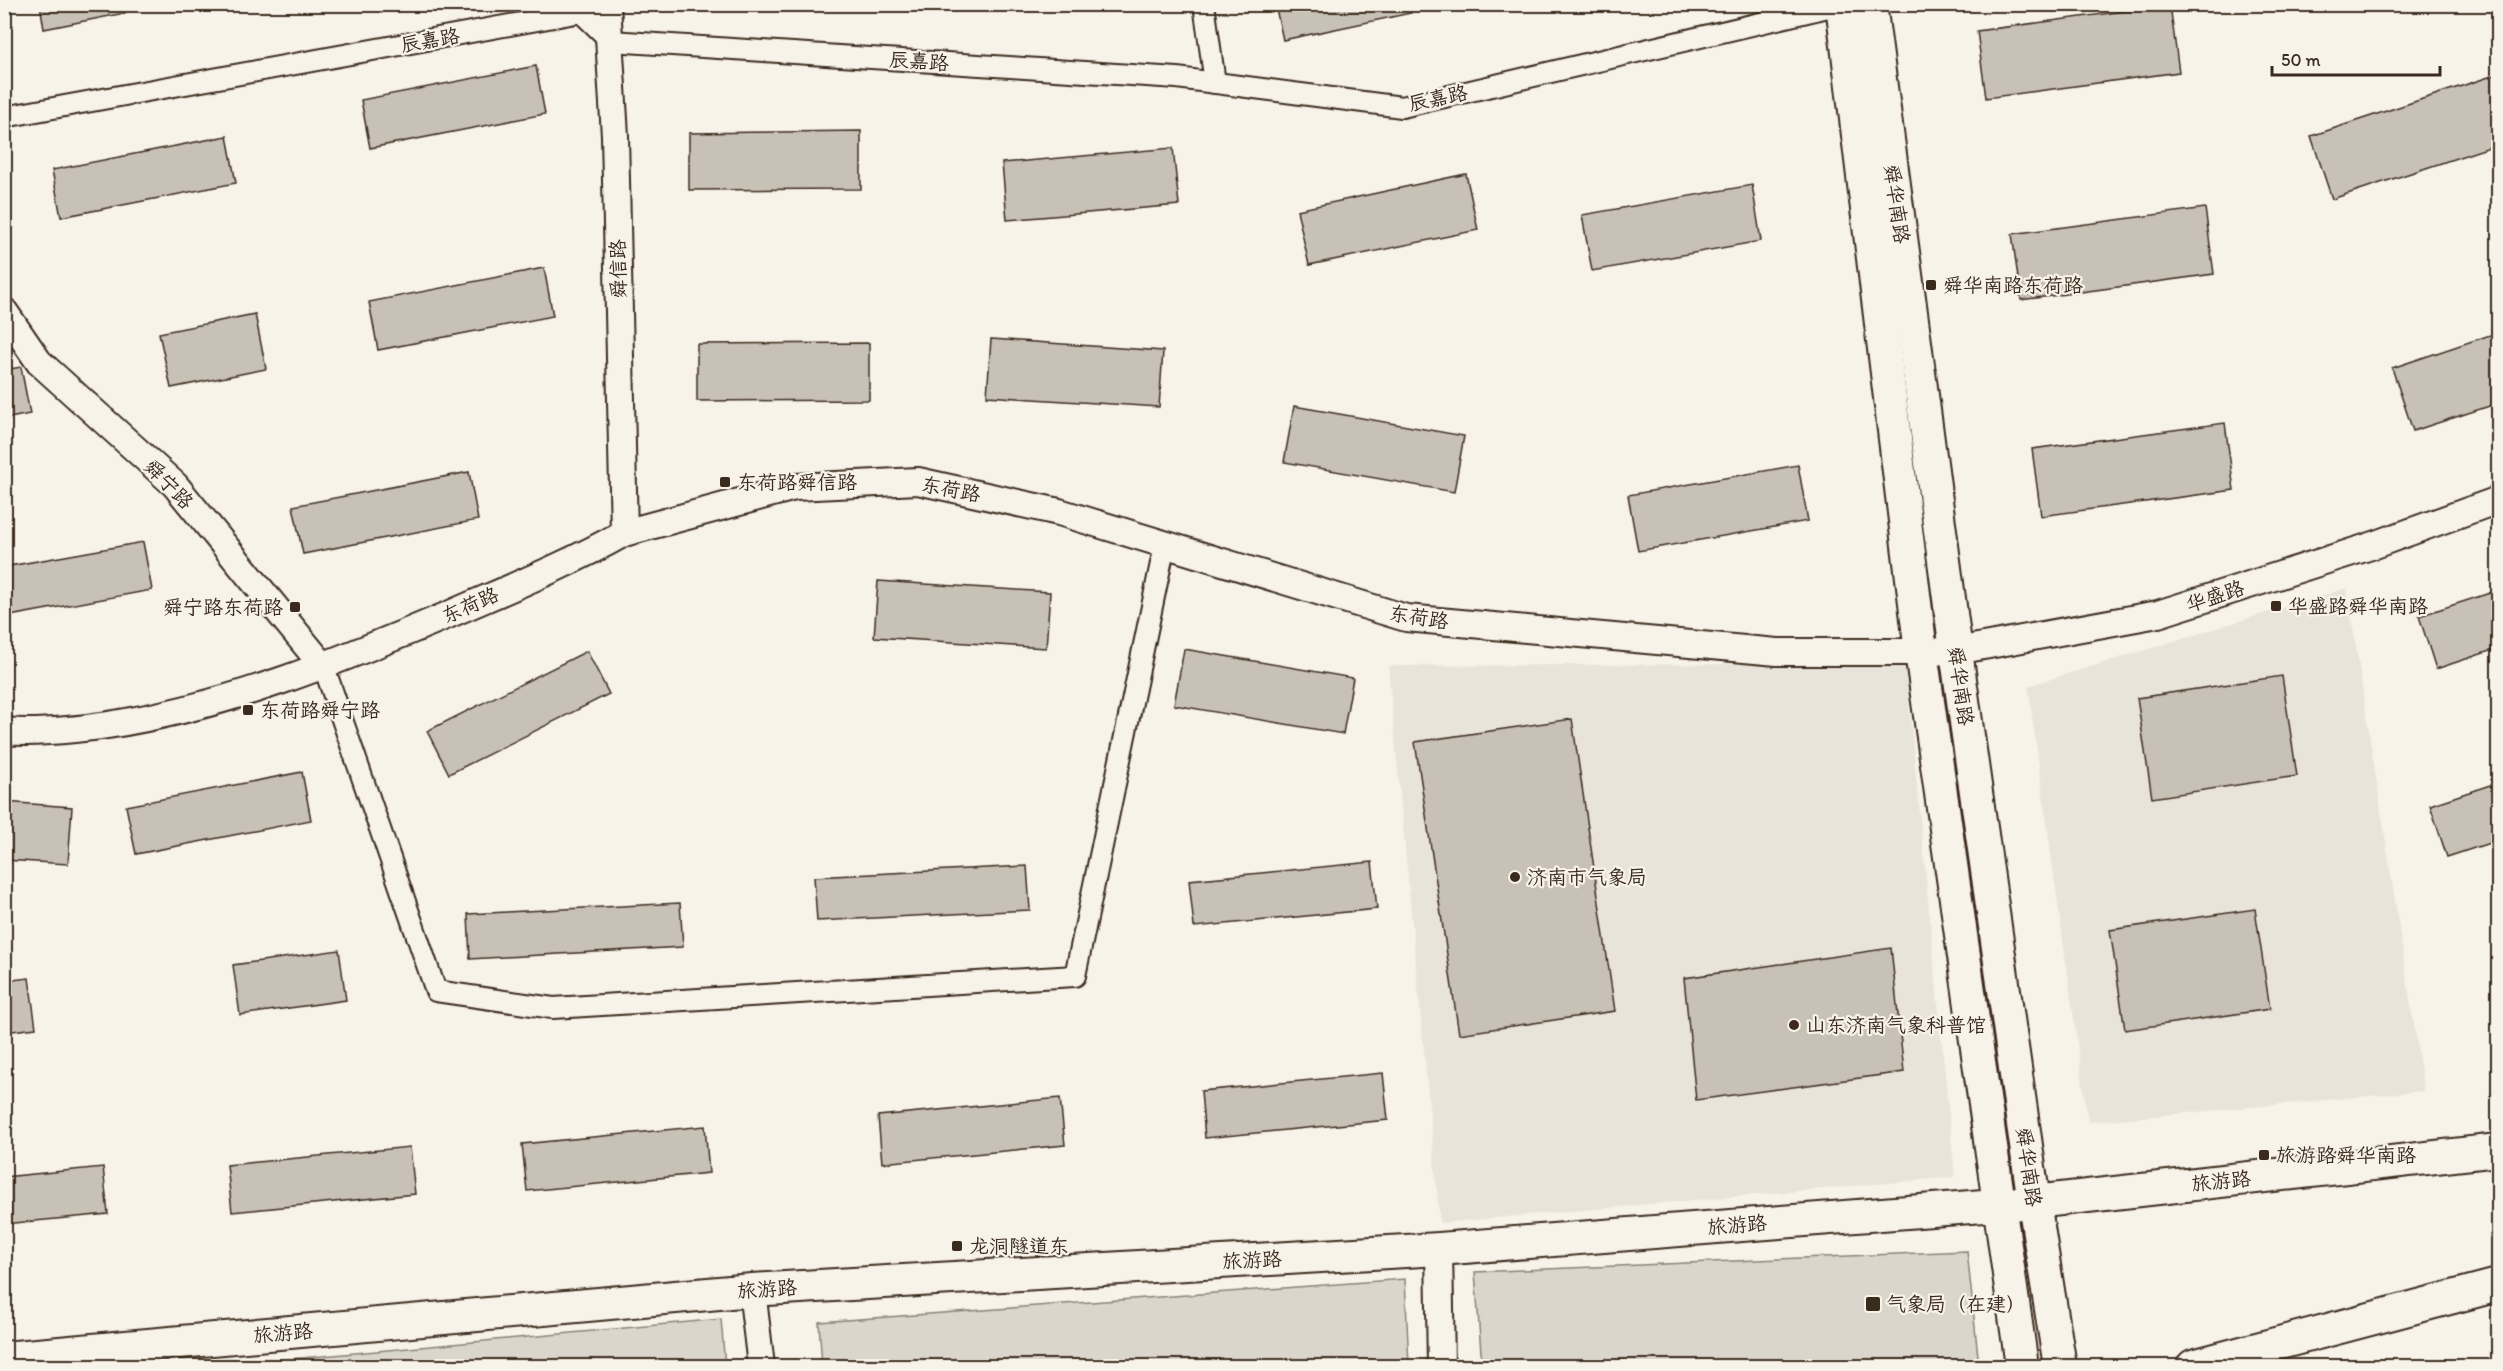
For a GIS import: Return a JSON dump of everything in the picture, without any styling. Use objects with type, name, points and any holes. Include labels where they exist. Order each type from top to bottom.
[{"type":"main road","name":"舜华南路","points":[[1841,4],[1921,652],[2022,1366]]},
{"type":"main road","name":"舜华南路","points":[[1870,4],[1956,651],[2034,1202],[2061,1366]]},
{"type":"main road","name":"旅游路","points":[[4,1358],[752,1290],[1438,1249],[2034,1202],[2499,1150]]},
{"type":"main road","points":[[2193,1366],[2499,1285]]},
{"type":"street","name":"舜信路","points":[[607,4],[611,41],[624,533]]},
{"type":"street","points":[[1204,4],[1215,83]]},
{"type":"street","name":"辰嘉路","points":[[4,117],[581,12],[611,41],[1177,78],[1402,107],[1841,4]]},
{"type":"street","name":"舜宁路","points":[[4,311],[39,362],[175,486],[324,668]]},
{"type":"street","name":"东荷路","points":[[4,731],[63,731],[146,719],[324,668],[599,547],[624,533],[795,488],[918,482],[1059,512],[1406,618],[1777,652],[1921,652]]},
{"type":"street","name":"华盛路","points":[[1921,652],[1956,651],[2158,614],[2374,544],[2499,500]]},
{"type":"street","points":[[324,668],[436,992],[553,1008],[1075,976],[1165,544]]},
{"type":"street","points":[[1438,1249],[1441,1366]]},
{"type":"street","points":[[752,1290],[761,1366]]},
{"type":"shaded area","points":[[2347,588],[2424,1091],[2088,1122],[2028,686]]},
{"type":"shaded area","points":[[1905,663],[1955,1177],[1440,1223],[1388,666]]},
{"type":"shaded area","points":[[1967,1251],[1979,1366],[1482,1366],[1475,1272]]},
{"type":"shaded area","points":[[1405,1279],[1409,1366],[822,1366],[819,1322]]},
{"type":"shaded area","points":[[721,1319],[725,1366],[214,1366]]},
{"type":"building","points":[[40,4],[124,4],[125,13],[44,29]]},
{"type":"building","points":[[1275,4],[1411,4],[1411,13],[1283,40]]},
{"type":"building","points":[[2170,5],[2179,72],[1986,98],[1977,31]]},
{"type":"building","points":[[536,66],[545,114],[370,148],[361,100]]},
{"type":"building","points":[[2495,75],[2499,84],[2499,144],[2332,199],[2311,136]]},
{"type":"building","points":[[861,131],[861,189],[689,190],[689,133]]},
{"type":"building","points":[[227,136],[236,183],[61,217],[52,170]]},
{"type":"building","points":[[1173,148],[1179,205],[1007,220],[1002,163]]},
{"type":"building","points":[[1466,174],[1478,230],[1309,265],[1297,210]]},
{"type":"building","points":[[1752,185],[1761,241],[1592,271],[1582,215]]},
{"type":"building","points":[[2205,208],[2214,274],[2021,300],[2012,234]]},
{"type":"building","points":[[544,268],[553,316],[378,350],[369,302]]},
{"type":"building","points":[[255,314],[266,369],[171,388],[159,333]]},
{"type":"building","points":[[2499,332],[2499,403],[2413,431],[2392,368]]},
{"type":"building","points":[[991,339],[1163,351],[1159,407],[987,396]]},
{"type":"building","points":[[869,343],[869,400],[697,401],[697,344]]},
{"type":"building","points":[[21,367],[30,414],[4,419],[4,370]]},
{"type":"building","points":[[1294,406],[1464,436],[1454,492],[1284,462]]},
{"type":"building","points":[[2225,423],[2234,490],[2041,516],[2032,449]]},
{"type":"building","points":[[1798,465],[1808,521],[1638,551],[1628,495]]},
{"type":"building","points":[[469,472],[478,520],[303,554],[293,506]]},
{"type":"building","points":[[143,542],[152,590],[4,617],[4,567]]},
{"type":"building","points":[[878,581],[1050,592],[1046,648],[874,637]]},
{"type":"building","points":[[2499,590],[2499,648],[2436,669],[2419,616]]},
{"type":"building","points":[[1184,649],[1353,678],[1343,734],[1174,705]]},
{"type":"building","points":[[587,651],[609,694],[449,774],[427,731]]},
{"type":"building","points":[[2282,676],[2297,776],[2152,798],[2137,698]]},
{"type":"building","name":"济南市气象局","points":[[1572,719],[1615,1011],[1459,1034],[1415,742]]},
{"type":"building","points":[[302,772],[311,820],[136,854],[126,806]]},
{"type":"building","points":[[2499,782],[2499,840],[2447,857],[2430,805]]},
{"type":"building","points":[[4,802],[72,807],[68,864],[4,860]]},
{"type":"building","points":[[1372,862],[1377,909],[1194,927],[1189,880]]},
{"type":"building","points":[[1027,866],[1030,910],[817,921],[814,877]]},
{"type":"building","points":[[680,903],[683,947],[470,959],[468,914]]},
{"type":"building","points":[[2255,909],[2270,1009],[2125,1030],[2110,930]]},
{"type":"building","name":"山东济南气象科普馆","points":[[1891,948],[1904,1072],[1696,1100],[1684,978]]},
{"type":"building","points":[[339,950],[346,1000],[240,1015],[233,965]]},
{"type":"building","points":[[29,978],[36,1028],[4,1032],[4,981]]},
{"type":"building","points":[[1383,1073],[1388,1120],[1205,1138],[1201,1091]]},
{"type":"building","points":[[1060,1098],[1065,1145],[882,1163],[878,1116]]},
{"type":"building","points":[[705,1126],[709,1173],[527,1191],[522,1144]]},
{"type":"building","points":[[410,1147],[415,1194],[232,1212],[227,1165]]},
{"type":"building","points":[[103,1167],[108,1214],[4,1224],[4,1177]]},
{"type":"place","name":"舜华南路东荷路","points":[[1931,285]]},
{"type":"place","name":"东荷路舜信路","points":[[725,482]]},
{"type":"place","name":"华盛路舜华南路","points":[[2276,606]]},
{"type":"place","name":"舜宁路东荷路","points":[[295,607]]},
{"type":"place","name":"东荷路舜宁路","points":[[248,710]]},
{"type":"place","name":"济南市气象局","points":[[1515,877]]},
{"type":"place","name":"山东济南气象科普馆","points":[[1794,1025]]},
{"type":"place","name":"旅游路舜华南路","points":[[2264,1155]]},
{"type":"place","name":"龙洞隧道东","points":[[957,1246]]},
{"type":"place","name":"气象局（在建）","points":[[1873,1304]]}]
